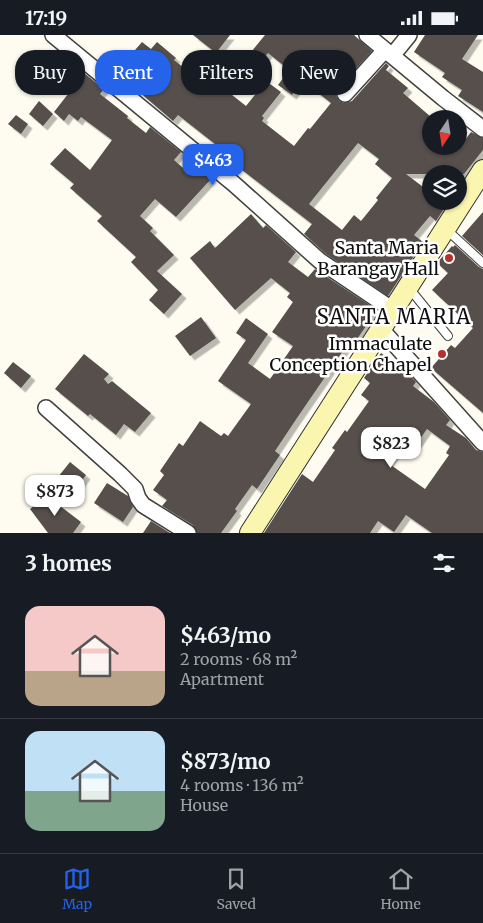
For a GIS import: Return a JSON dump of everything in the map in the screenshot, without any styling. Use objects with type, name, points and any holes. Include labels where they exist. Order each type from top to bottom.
[{"type":"main road","points":[[250,533],[483,170]]},
{"type":"street","points":[[53,35],[234,185],[320,261],[393,309]]},
{"type":"street","points":[[367,35],[443,99],[483,129]]},
{"type":"street","points":[[356,84],[409,35]]},
{"type":"street","points":[[381,329],[483,443]]},
{"type":"street","points":[[46,408],[120,474],[134,489],[143,505],[188,533]]},
{"type":"lane","points":[[445,229],[483,263]]},
{"type":"lane","points":[[408,286],[448,336]]},
{"type":"building","points":[[193,35],[230,35],[218,50],[212,50]]},
{"type":"building","points":[[265,35],[354,35],[372,51],[356,68],[356,50],[282,50],[282,64],[272,56],[272,50],[253,50]]},
{"type":"building","points":[[425,35],[478,35],[462,59],[483,72],[483,112],[458,96],[462,90],[442,77],[445,73],[414,52]]},
{"type":"building","points":[[142,42],[151,49],[157,42],[166,50],[135,50]]},
{"type":"building","points":[[171,54],[176,58],[174,60],[181,66],[181,95],[232,95],[246,106],[255,95],[272,95],[272,85],[281,92],[262,116],[264,118],[262,121],[294,146],[331,103],[321,95],[336,95],[339,101],[344,103],[352,101],[386,63],[389,66],[386,70],[408,88],[403,93],[423,110],[422,155],[468,155],[468,136],[471,132],[483,138],[483,150],[467,170],[467,165],[422,165],[422,174],[406,174],[422,186],[422,210],[443,210],[436,221],[430,216],[414,235],[423,242],[388,296],[326,254],[304,234],[312,224],[237,166],[235,167],[228,161],[225,164],[211,153],[215,144],[178,115],[173,121],[143,95],[171,95]],"holes":[[[358,143],[379,159],[375,164],[392,178],[376,198],[378,200],[361,221],[354,215],[342,230],[309,204]]]},
{"type":"building","points":[[85,74],[95,82],[95,95],[101,95],[146,133],[150,127],[181,152],[174,160],[191,175],[198,167],[212,178],[176,217],[155,199],[140,216],[153,228],[150,231],[174,255],[157,271],[182,294],[164,314],[149,300],[158,290],[131,262],[136,257],[97,221],[102,216],[70,188],[74,184],[50,164],[65,148],[90,170],[112,140],[81,117],[78,121],[69,114],[64,121],[54,112],[67,95],[85,95]]},
{"type":"building","points":[[282,80],[282,88],[278,85]]},
{"type":"building","points":[[39,101],[53,114],[43,126],[29,114]]},
{"type":"building","points":[[16,115],[28,124],[21,134],[8,124]]},
{"type":"building","points":[[483,212],[483,255],[462,236]]},
{"type":"building","points":[[251,214],[263,228],[266,225],[296,252],[288,262],[308,277],[315,269],[377,310],[353,345],[349,342],[297,418],[275,451],[280,455],[257,489],[252,485],[235,509],[237,511],[221,533],[197,533],[193,525],[162,506],[167,500],[153,490],[164,475],[160,471],[179,443],[183,446],[200,421],[221,436],[224,433],[228,436],[251,404],[218,381],[246,340],[236,333],[246,318],[268,334],[248,363],[270,379],[293,346],[272,332],[293,302],[287,297],[290,293],[271,278],[235,310],[190,258],[210,241],[215,248]]},
{"type":"building","points":[[455,245],[483,269],[483,413],[431,368],[451,345],[455,348],[473,328],[432,290],[448,273],[437,263]]},
{"type":"building","points":[[201,317],[216,338],[190,356],[175,336]]},
{"type":"building","points":[[381,353],[406,371],[416,382],[413,386],[434,402],[450,420],[446,425],[466,438],[476,450],[483,452],[483,533],[432,533],[406,515],[394,532],[378,521],[370,533],[264,533],[302,474],[313,482],[335,450],[332,448],[345,430],[347,432],[369,401],[361,395],[370,383],[364,378]],"holes":[[[427,429],[450,446],[446,453],[449,455],[425,489],[388,463],[403,442],[413,449]]]},
{"type":"building","points":[[84,354],[109,374],[104,379],[108,384],[112,381],[151,413],[135,432],[124,424],[116,435],[90,414],[88,416],[55,389]]},
{"type":"building","points":[[13,362],[31,376],[21,388],[4,373]]},
{"type":"building","points":[[70,462],[86,475],[75,490],[58,477]]},
{"type":"building","points":[[107,483],[128,496],[133,507],[123,522],[94,503]]},
{"type":"building","points":[[47,496],[81,522],[73,533],[48,533],[30,509]]},
{"type":"building","points":[[151,521],[170,533],[143,533]]},
{"type":"place","name":"Santa Maria Barangay Hall","points":[[449,258]]},
{"type":"place","name":"Immaculate Conception Chapel","points":[[442,354]]},
{"type":"district","name":"SANTA MARIA","points":[[394,317]]}]
